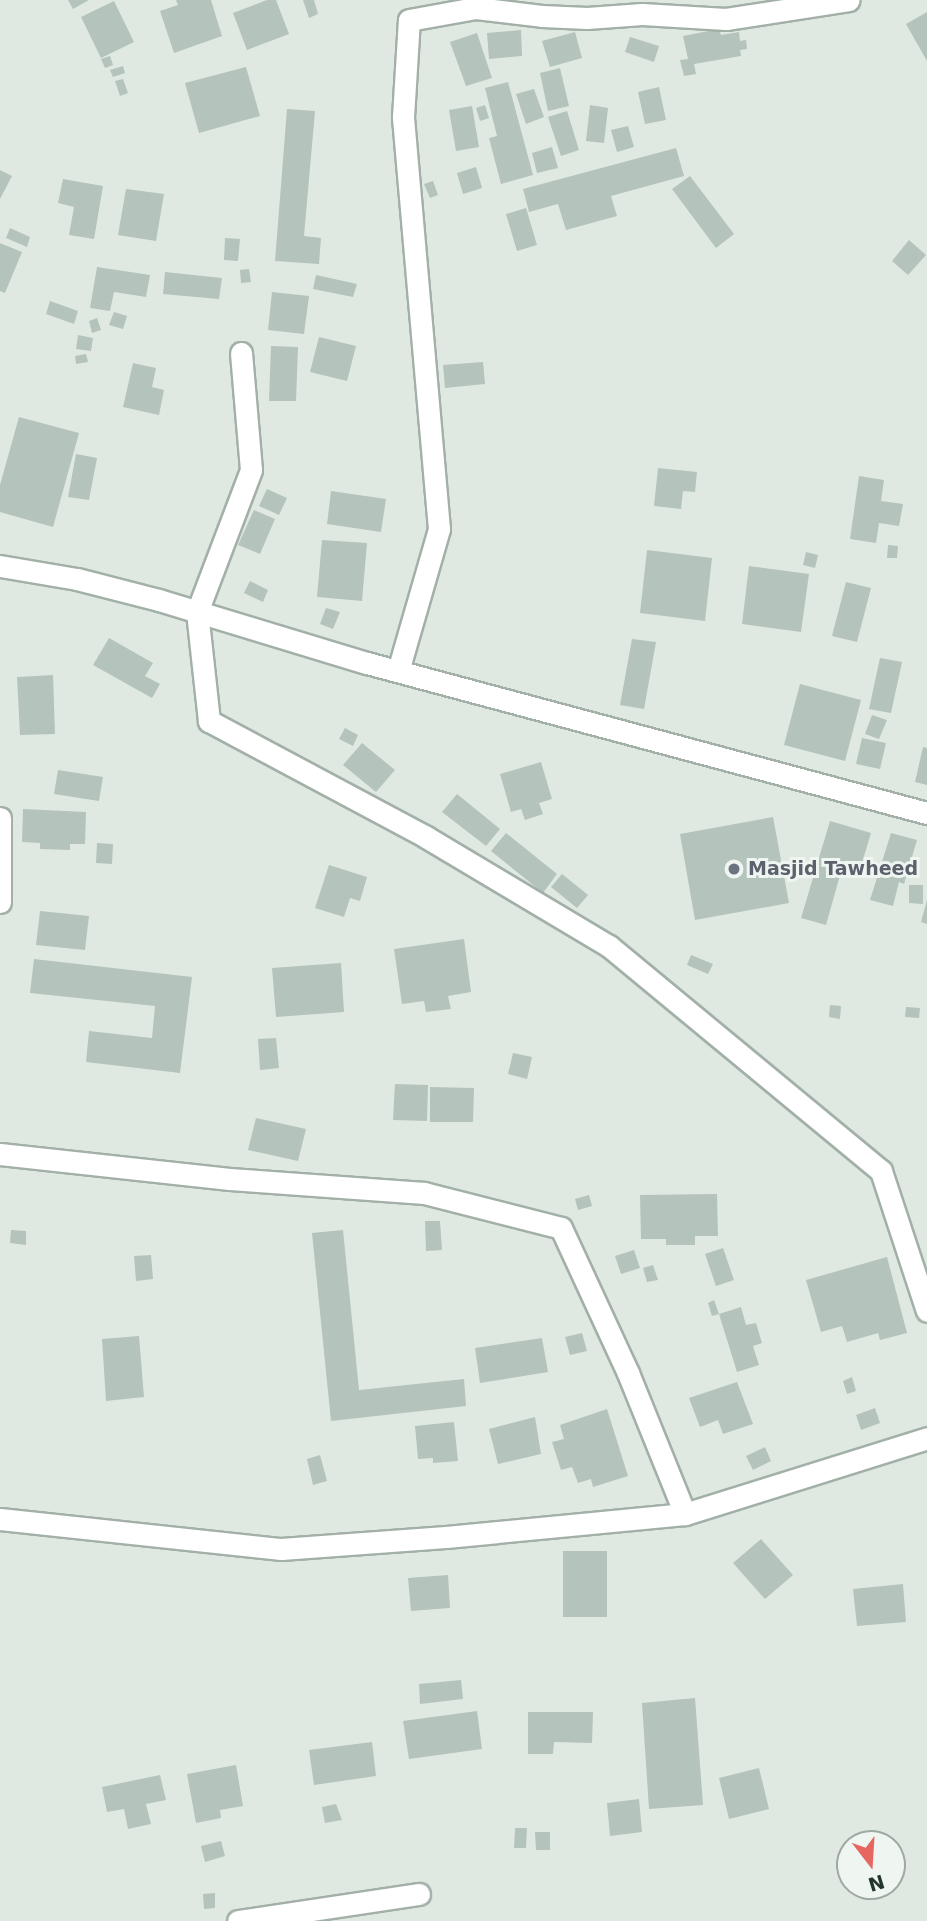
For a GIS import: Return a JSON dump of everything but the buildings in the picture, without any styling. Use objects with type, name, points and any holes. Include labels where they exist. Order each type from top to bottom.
[{"type":"street","points":[[398,671],[439,529],[403,117],[410,20],[476,8],[587,18],[642,14],[726,19],[849,0]]},
{"type":"street","points":[[241,353],[251,470],[197,612],[209,720],[426,837],[610,946],[881,1171],[927,1311]]},
{"type":"street","points":[[0,566],[77,579],[398,671],[927,813]]},
{"type":"street","points":[[0,818],[0,902]]},
{"type":"street","points":[[0,1154],[230,1179],[424,1193],[561,1228],[628,1373],[685,1514]]},
{"type":"street","points":[[0,1519],[281,1549],[685,1514],[927,1438]]},
{"type":"street","points":[[237,1921],[419,1894]]},
{"type":"place","name":"Masjid Tawheed","points":[[734,869]]}]
